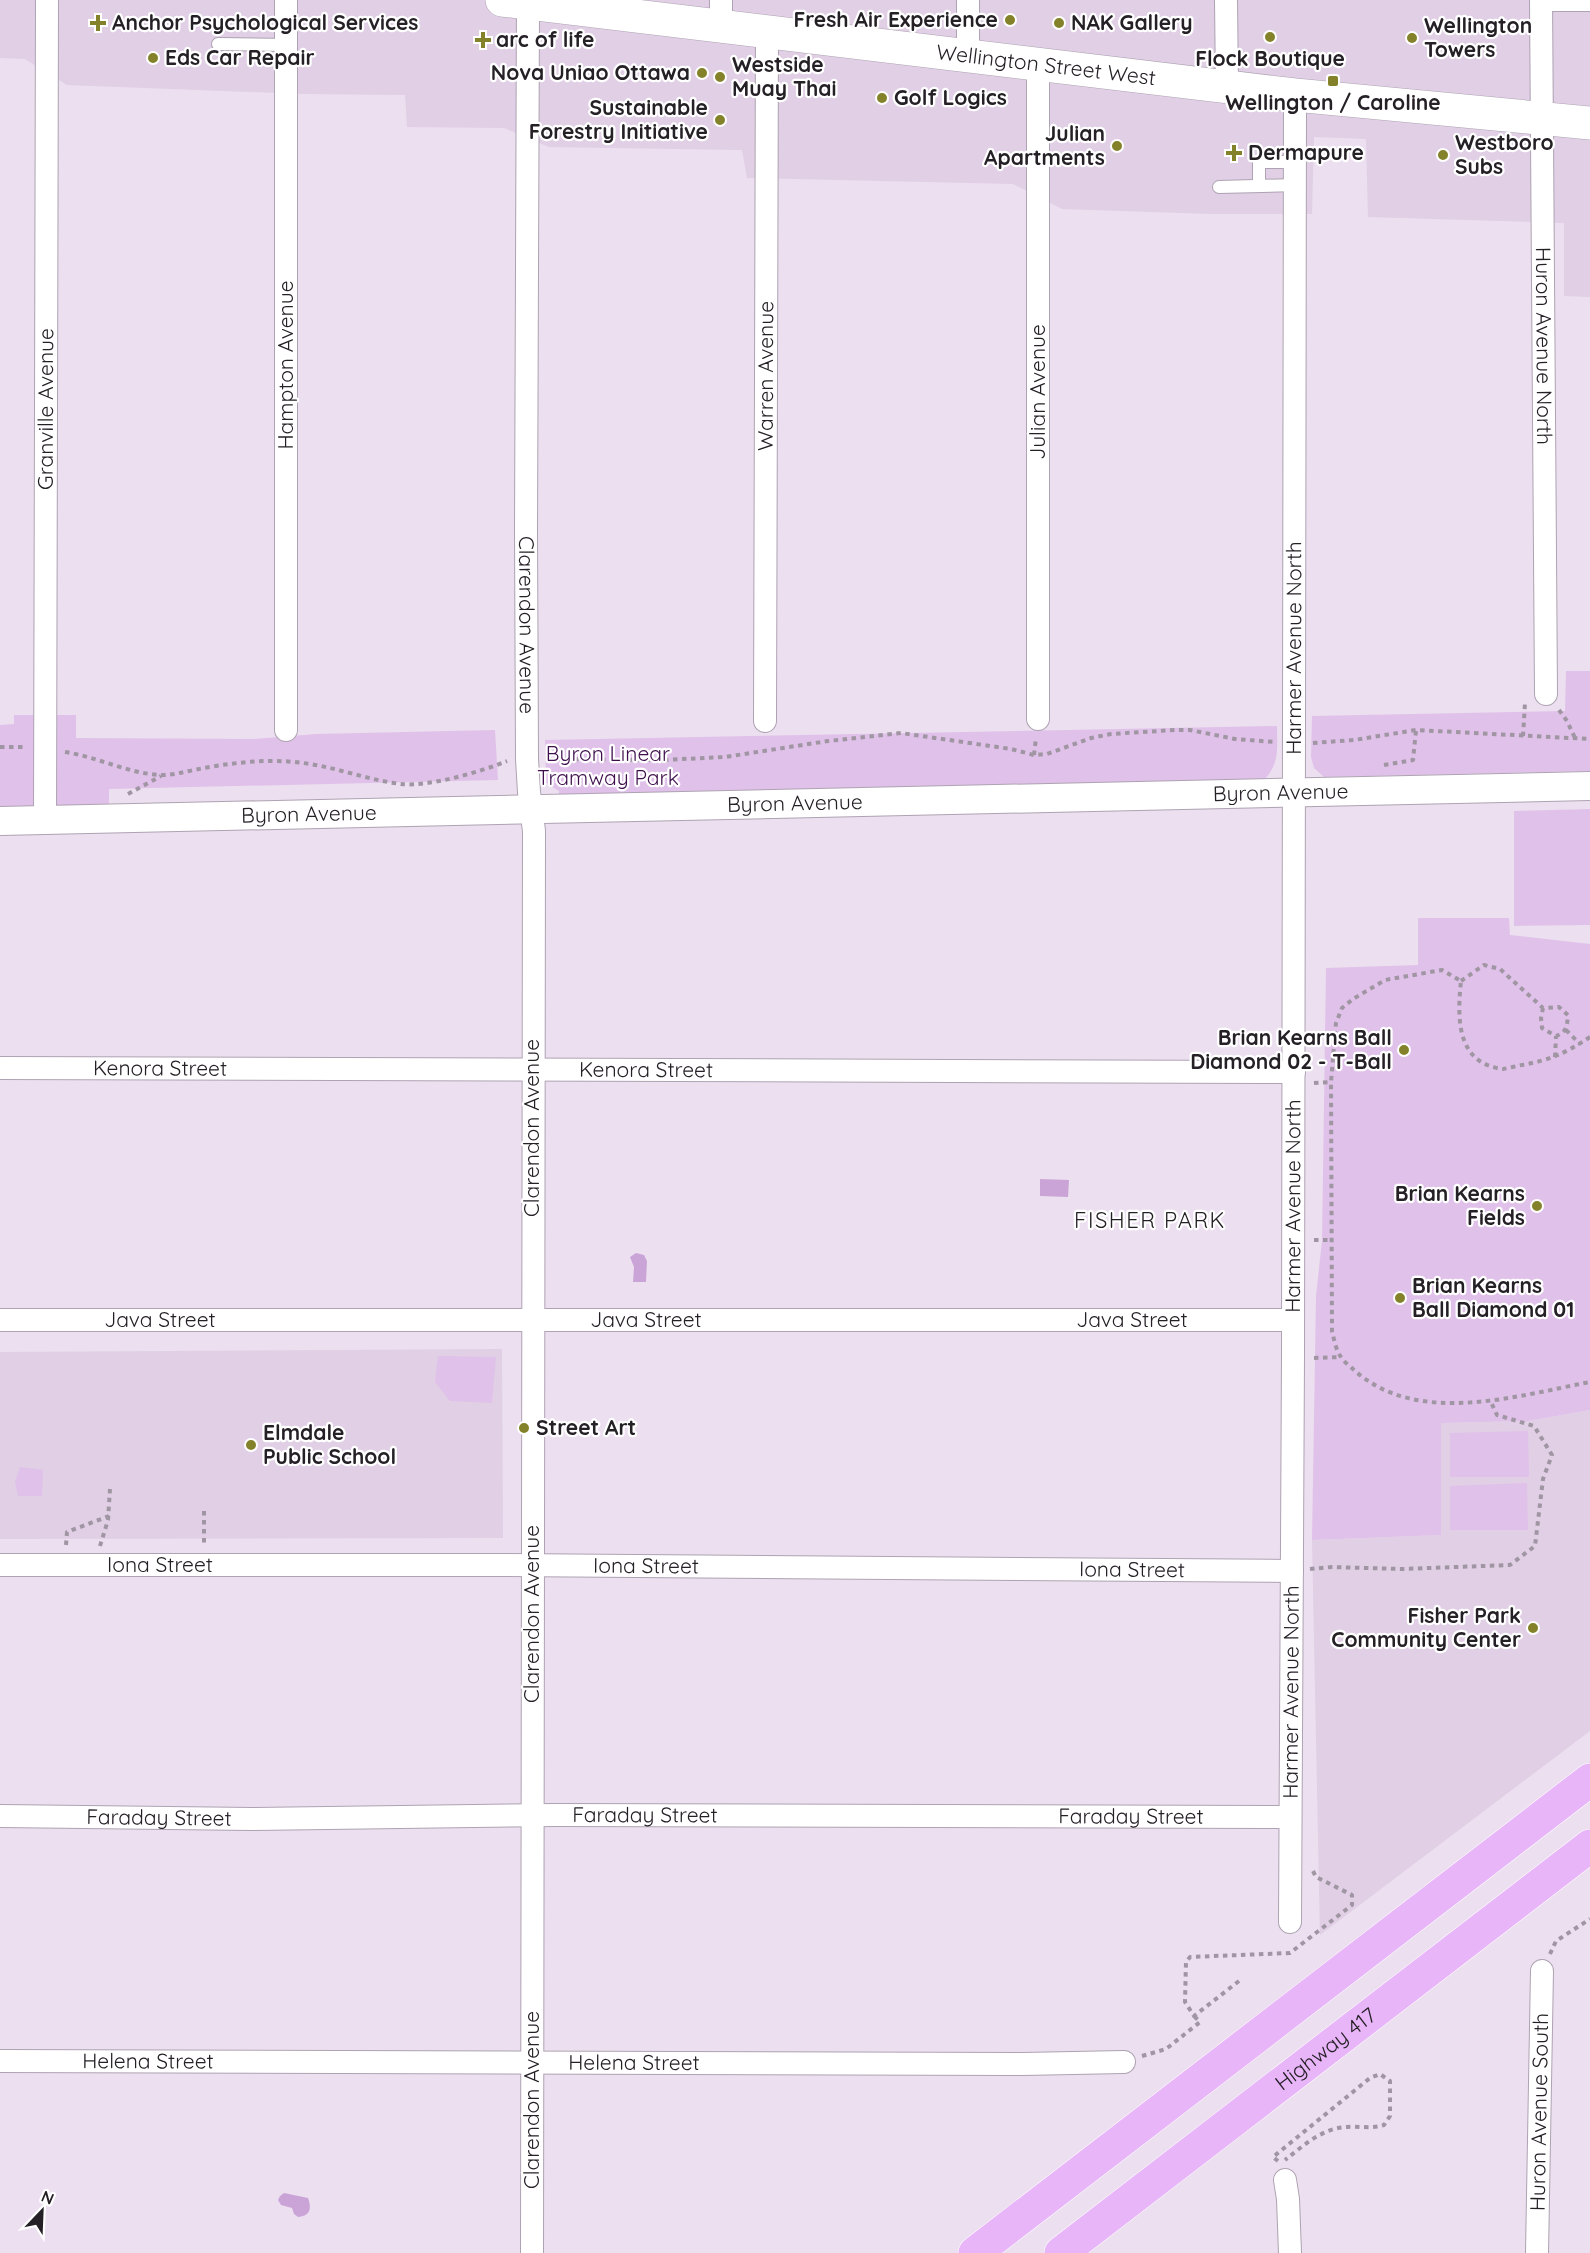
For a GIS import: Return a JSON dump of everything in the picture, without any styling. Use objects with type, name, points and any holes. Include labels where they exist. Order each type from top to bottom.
[{"type":"highway","points":[[975,2253],[1587,1782]]},
{"type":"highway","name":"Highway 417","points":[[1061,2253],[1590,1846]]},
{"type":"main road","name":"Wellington Street West","points":[[515,2],[721,13],[767,32],[1295,95],[1590,123]]},
{"type":"street","name":"Granville Avenue","points":[[45,819],[47,0]]},
{"type":"street","name":"Hampton Avenue","points":[[286,0],[286,730]]},
{"type":"street","points":[[968,0],[969,56]]},
{"type":"street","points":[[1226,0],[1227,87]]},
{"type":"street","name":"Clarendon Avenue","points":[[515,2],[526,532],[527,759],[534,831],[532,2253]]},
{"type":"street","name":"Huron Avenue North","points":[[1540,2],[1546,694]]},
{"type":"street","name":"Warren Avenue","points":[[765,721],[767,32]]},
{"type":"street","name":"Julian Avenue","points":[[1038,64],[1038,719]]},
{"type":"street","name":"Harmer Avenue North","points":[[1290,1923],[1295,95]]},
{"type":"street","name":"Byron Avenue","points":[[0,821],[1590,786]]},
{"type":"street","name":"Kenora Street","points":[[0,1068],[1294,1072]]},
{"type":"street","name":"Java Street","points":[[0,1320],[1293,1320]]},
{"type":"street","name":"Iona Street","points":[[0,1565],[1292,1571]]},
{"type":"street","name":"Faraday Street","points":[[0,1816],[263,1819],[532,1816],[1289,1817]]},
{"type":"street","name":"Huron Avenue South","points":[[1537,2253],[1542,1971]]},
{"type":"street","name":"Helena Street","points":[[0,2061],[1057,2064],[1124,2062]]},
{"type":"street","points":[[1283,2172],[1288,2199],[1290,2253]]},
{"type":"lane","points":[[1540,2],[1590,5]]},
{"type":"lane","points":[[218,44],[286,45]]},
{"type":"lane","points":[[1259,185],[1259,162],[1296,162]]},
{"type":"lane","points":[[1219,187],[1296,185]]},
{"type":"path","points":[[1546,694],[1567,721],[1575,738]]},
{"type":"path","points":[[0,747],[45,749],[80,754],[147,774],[177,775],[192,770],[255,762],[303,763],[411,785],[470,772],[509,760],[616,758],[663,760],[725,757],[838,739],[901,733],[1011,749],[1034,755],[1047,754],[1091,738],[1111,734],[1175,729],[1235,739],[1294,743],[1354,740],[1416,730],[1590,739]]},
{"type":"path","points":[[1377,766],[1413,760],[1416,730]]},
{"type":"path","points":[[1543,1008],[1542,1028],[1556,1036],[1563,1034],[1566,1030],[1568,1015],[1559,1006],[1543,1008],[1500,969],[1484,965],[1461,981],[1458,1006],[1461,1030],[1470,1053],[1482,1063],[1501,1069],[1555,1057],[1590,1037]]},
{"type":"path","points":[[1461,981],[1442,970],[1385,980],[1342,1008],[1336,1023],[1331,1082],[1332,1331],[1340,1357],[1367,1382],[1409,1399],[1461,1404],[1590,1382]]},
{"type":"path","points":[[1566,1030],[1580,1044]]},
{"type":"path","points":[[1555,1057],[1556,1036]]},
{"type":"path","points":[[1293,1357],[1340,1357]]},
{"type":"path","points":[[1292,1571],[1332,1567],[1403,1569],[1510,1565],[1535,1546],[1543,1479],[1552,1455],[1534,1426],[1497,1415],[1490,1400]]},
{"type":"path","points":[[105,1531],[109,1516],[110,1489]]},
{"type":"path","points":[[204,1511],[204,1565]]},
{"type":"path","points":[[66,1552],[67,1532],[109,1516]]},
{"type":"path","points":[[1542,1971],[1556,1941],[1590,1919]]},
{"type":"path","points":[[1124,2062],[1166,2049],[1200,2022],[1194,2016]]},
{"type":"path","points":[[1380,2074],[1390,2080],[1390,2116],[1384,2126],[1345,2127],[1327,2132],[1309,2142],[1283,2172],[1273,2157],[1370,2078],[1380,2074]]},
{"type":"shaded area","points":[[0,0],[1590,0],[1590,297],[1564,296],[1564,223],[1368,217],[1366,139],[1314,137],[1312,214],[1212,214],[1062,209],[1013,184],[747,178],[742,150],[549,147],[504,128],[407,127],[405,95],[305,94],[67,85],[25,59],[0,58]]},
{"type":"shaded area","points":[[1040,1179],[1069,1180],[1068,1197],[1040,1196]]},
{"type":"shaded area","points":[[636,1253],[644,1255],[647,1261],[646,1282],[633,1282],[634,1267],[630,1257]]},
{"type":"shaded area","name":"Elmdale Public School","points":[[502,1349],[503,1538],[0,1539],[0,1352]]},
{"type":"shaded area","points":[[1590,1410],[1590,1731],[1320,1935],[1312,1540],[1440,1535],[1441,1423],[1528,1421]]},
{"type":"shaded area","points":[[284,2193],[308,2198],[310,2209],[298,2217],[292,2208],[281,2205],[278,2200]]},
{"type":"green space","points":[[1566,671],[1590,671],[1590,771],[1324,777],[1314,768],[1311,757],[1312,716],[1565,711]]},
{"type":"green space","name":"Byron Linear Tramway Park","points":[[14,715],[76,715],[76,738],[254,739],[316,734],[495,730],[498,780],[109,789],[109,810],[0,813],[0,725],[14,724]]},
{"type":"green space","name":"Byron Linear Tramway Park","points":[[1277,726],[1275,761],[1265,779],[559,795],[559,791],[546,783],[545,740]]},
{"type":"green space","points":[[1590,809],[1590,925],[1514,926],[1514,811]]},
{"type":"green space","points":[[1418,918],[1509,918],[1510,935],[1590,944],[1590,1410],[1528,1421],[1441,1423],[1441,1535],[1312,1540],[1316,1296],[1322,1241],[1326,968],[1418,965]]},
{"type":"green space","points":[[438,1356],[496,1357],[492,1403],[450,1401],[435,1382]]},
{"type":"green space","points":[[1528,1431],[1529,1477],[1450,1477],[1450,1433]]},
{"type":"green space","points":[[20,1467],[43,1470],[42,1496],[18,1496],[15,1482]]},
{"type":"green space","points":[[1527,1483],[1528,1530],[1450,1530],[1450,1486]]},
{"type":"place","name":"Fresh Air Experience","points":[[1010,20]]},
{"type":"place","name":"Anchor Psychological Services","points":[[98,23]]},
{"type":"place","name":"NAK Gallery","points":[[1059,23]]},
{"type":"place","name":"Flock Boutique","points":[[1270,37]]},
{"type":"place","name":"Wellington Towers","points":[[1412,38]]},
{"type":"place","name":"arc of life","points":[[483,40]]},
{"type":"place","name":"Eds Car Repair","points":[[153,58]]},
{"type":"place","name":"Nova Uniao Ottawa","points":[[702,73]]},
{"type":"place","name":"Westside Muay Thai","points":[[720,77]]},
{"type":"place","name":"Wellington / Caroline","points":[[1333,81]]},
{"type":"place","name":"Golf Logics","points":[[882,98]]},
{"type":"place","name":"Sustainable Forestry Initiative","points":[[720,120]]},
{"type":"place","name":"Julian Apartments","points":[[1117,146]]},
{"type":"place","name":"Dermapure","points":[[1234,153]]},
{"type":"place","name":"Westboro Subs","points":[[1443,155]]},
{"type":"place","name":"Brian Kearns Ball Diamond 02 - T-Ball","points":[[1404,1050]]},
{"type":"place","name":"Brian Kearns Fields","points":[[1537,1206]]},
{"type":"place","name":"Brian Kearns Ball Diamond 01","points":[[1400,1298]]},
{"type":"place","name":"Street Art","points":[[524,1428]]},
{"type":"place","name":"Elmdale Public School","points":[[251,1445]]},
{"type":"place","name":"Fisher Park Community Center","points":[[1533,1628]]},
{"type":"district","name":"FISHER PARK","points":[[1150,1220]]}]
